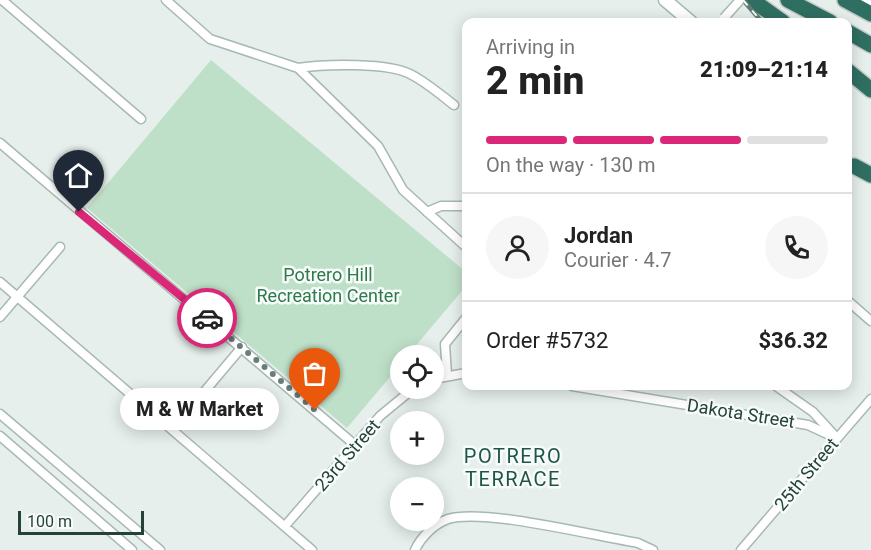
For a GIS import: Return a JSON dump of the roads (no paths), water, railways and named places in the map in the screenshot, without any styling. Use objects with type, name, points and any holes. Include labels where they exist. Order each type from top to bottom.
[{"type":"highway","points":[[752,0],[777,18]]},
{"type":"highway","points":[[788,0],[822,18]]},
{"type":"highway","points":[[845,0],[871,14]]},
{"type":"highway","points":[[852,34],[871,45]]},
{"type":"highway","points":[[852,74],[871,90]]},
{"type":"highway","points":[[852,165],[871,175]]},
{"type":"main road","points":[[665,0],[686,18]]},
{"type":"main road","points":[[852,166],[871,182]]},
{"type":"street","points":[[2,0],[141,119]]},
{"type":"street","points":[[166,0],[210,39],[298,68],[365,65],[399,70],[412,75],[454,105]]},
{"type":"street","points":[[725,18],[740,0]]},
{"type":"street","points":[[862,0],[871,5]]},
{"type":"street","points":[[298,68],[378,146],[403,190],[462,243]]},
{"type":"street","points":[[0,143],[355,445]]},
{"type":"street","points":[[427,212],[441,206],[462,206]]},
{"type":"street","points":[[0,317],[60,247]]},
{"type":"street","points":[[0,282],[312,550]]},
{"type":"street","points":[[852,304],[871,321]]},
{"type":"street","points":[[447,375],[445,344],[462,323]]},
{"type":"street","points":[[172,430],[242,347]]},
{"type":"street","points":[[444,376],[462,373]]},
{"type":"street","name":"Dakota Street","points":[[596,390],[808,425],[836,438]]},
{"type":"street","points":[[782,390],[813,412],[836,438]]},
{"type":"street","name":"23rd Street","points":[[285,526],[397,399]]},
{"type":"street","name":"25th Street","points":[[741,550],[871,399]]},
{"type":"street","points":[[0,414],[160,550]]},
{"type":"street","points":[[0,436],[132,550]]},
{"type":"street","points":[[415,550],[426,534],[447,520],[483,517],[638,543],[653,550]]},
{"type":"railway","points":[[743,0],[759,18]]},
{"type":"place","name":"M & W Market","points":[[315,410]]},
{"type":"district","name":"POTRERO TERRACE","points":[[513,468]]},
{"type":"park label","name":"Potrero Hill Recreation Center","points":[[328,284]]}]
